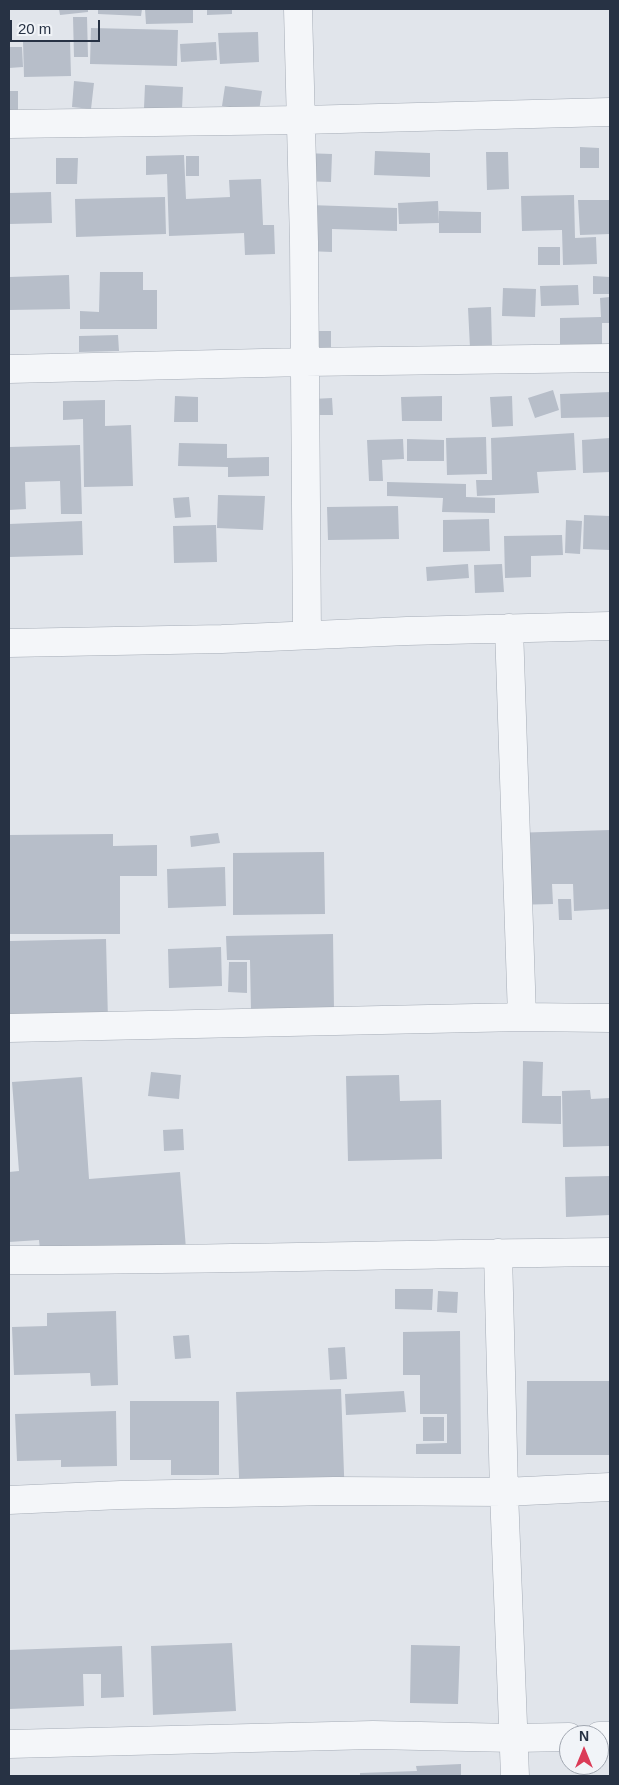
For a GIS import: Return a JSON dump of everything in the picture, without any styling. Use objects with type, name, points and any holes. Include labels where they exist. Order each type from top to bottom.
[{"type":"street","points":[[298,9],[302,120],[307,636]]},
{"type":"street","points":[[9,124],[302,120],[610,112]]},
{"type":"street","points":[[9,369],[305,362],[610,358]]},
{"type":"street","points":[[9,643],[204,640],[610,626]]},
{"type":"street","points":[[509,628],[522,1017]]},
{"type":"street","points":[[9,1028],[522,1017],[610,1018]]},
{"type":"street","points":[[9,1260],[136,1260],[610,1252]]},
{"type":"street","points":[[498,1253],[504,1492],[515,1776]]},
{"type":"street","points":[[9,1500],[121,1494],[504,1492],[610,1487]]},
{"type":"street","points":[[9,1744],[373,1735],[559,1737]]},
{"type":"building","points":[[59,9],[88,9],[88,12],[60,15]]},
{"type":"building","points":[[98,9],[142,9],[141,16],[98,14]]},
{"type":"building","points":[[145,9],[193,9],[193,23],[146,24]]},
{"type":"building","points":[[207,9],[232,9],[232,14],[207,15]]},
{"type":"building","points":[[73,17],[87,17],[88,57],[74,57]]},
{"type":"building","points":[[91,28],[178,30],[177,66],[90,64]]},
{"type":"building","points":[[258,32],[259,62],[220,64],[218,33]]},
{"type":"building","points":[[70,40],[71,76],[24,77],[23,41]]},
{"type":"building","points":[[216,42],[217,60],[181,62],[180,44]]},
{"type":"building","points":[[9,47],[22,47],[23,67],[9,68]]},
{"type":"building","points":[[74,81],[94,83],[91,109],[72,107]]},
{"type":"building","points":[[145,85],[183,87],[182,109],[144,108]]},
{"type":"building","points":[[225,86],[262,91],[259,111],[222,106]]},
{"type":"building","points":[[9,91],[18,91],[18,110],[9,110]]},
{"type":"building","points":[[580,147],[599,148],[599,168],[580,168]]},
{"type":"building","points":[[375,151],[430,153],[430,177],[374,175]]},
{"type":"building","points":[[486,152],[508,152],[509,189],[487,190]]},
{"type":"building","points":[[303,153],[332,154],[331,182],[301,181]]},
{"type":"building","points":[[184,155],[186,199],[230,197],[229,180],[261,179],[263,225],[274,225],[275,254],[245,255],[244,233],[169,236],[167,174],[146,175],[146,156]]},
{"type":"building","points":[[186,156],[199,156],[199,176],[186,176]]},
{"type":"building","points":[[56,158],[78,158],[77,184],[56,184]]},
{"type":"building","points":[[51,192],[52,223],[9,224],[9,193]]},
{"type":"building","points":[[574,195],[575,238],[596,237],[597,264],[563,265],[562,230],[522,231],[521,196]]},
{"type":"building","points":[[165,197],[166,234],[76,237],[75,199]]},
{"type":"building","points":[[578,200],[610,200],[610,234],[580,235]]},
{"type":"building","points":[[438,201],[439,223],[399,224],[398,203]]},
{"type":"building","points":[[309,205],[397,208],[397,231],[332,229],[332,252],[307,251]]},
{"type":"building","points":[[439,211],[481,212],[481,233],[439,233]]},
{"type":"building","points":[[538,247],[560,247],[560,265],[538,265]]},
{"type":"building","points":[[100,272],[143,272],[143,290],[157,290],[157,329],[80,329],[80,311],[99,312]]},
{"type":"building","points":[[69,275],[70,309],[9,310],[9,277]]},
{"type":"building","points":[[593,276],[610,277],[610,294],[593,294]]},
{"type":"building","points":[[578,285],[579,305],[541,306],[540,286]]},
{"type":"building","points":[[503,288],[536,289],[535,317],[502,316]]},
{"type":"building","points":[[610,297],[610,323],[602,323],[602,345],[560,346],[560,318],[601,317],[600,298]]},
{"type":"building","points":[[491,307],[492,347],[470,348],[468,308]]},
{"type":"building","points":[[309,331],[331,331],[331,351],[308,350]]},
{"type":"building","points":[[118,335],[119,351],[79,352],[79,336]]},
{"type":"building","points":[[553,390],[559,410],[535,418],[528,398]]},
{"type":"building","points":[[610,392],[610,417],[561,418],[560,394]]},
{"type":"building","points":[[175,396],[198,397],[198,422],[174,422]]},
{"type":"building","points":[[442,396],[442,421],[402,421],[401,397]]},
{"type":"building","points":[[512,396],[513,426],[492,427],[490,397]]},
{"type":"building","points":[[332,398],[333,415],[312,415],[312,399]]},
{"type":"building","points":[[105,400],[105,426],[131,425],[133,486],[84,487],[83,419],[63,420],[63,401]]},
{"type":"building","points":[[574,433],[576,470],[537,472],[539,493],[477,496],[476,480],[492,480],[491,438]]},
{"type":"building","points":[[486,437],[487,474],[447,475],[446,438]]},
{"type":"building","points":[[610,438],[610,472],[583,473],[582,440]]},
{"type":"building","points":[[403,439],[404,459],[382,460],[383,481],[369,481],[367,440]]},
{"type":"building","points":[[407,439],[444,440],[444,461],[407,461]]},
{"type":"building","points":[[179,443],[227,444],[227,458],[269,457],[269,476],[228,477],[228,467],[178,466]]},
{"type":"building","points":[[80,445],[82,514],[61,514],[60,481],[25,482],[26,509],[9,510],[9,447]]},
{"type":"building","points":[[387,482],[466,484],[466,497],[495,498],[495,513],[442,512],[443,498],[387,496]]},
{"type":"building","points":[[218,495],[265,496],[263,530],[217,528]]},
{"type":"building","points":[[189,497],[191,517],[175,518],[173,498]]},
{"type":"building","points":[[398,506],[399,539],[328,540],[327,507]]},
{"type":"building","points":[[584,515],[610,516],[610,550],[583,549]]},
{"type":"building","points":[[489,519],[490,551],[443,552],[443,520]]},
{"type":"building","points":[[566,520],[582,521],[580,554],[565,553]]},
{"type":"building","points":[[82,521],[83,555],[9,557],[9,524]]},
{"type":"building","points":[[216,525],[217,562],[174,563],[173,526]]},
{"type":"building","points":[[562,535],[563,555],[531,556],[531,577],[505,578],[504,536]]},
{"type":"building","points":[[468,564],[469,578],[427,581],[426,567]]},
{"type":"building","points":[[502,564],[504,592],[475,593],[474,565]]},
{"type":"building","points":[[610,830],[610,909],[574,911],[573,884],[552,884],[553,904],[513,905],[511,833]]},
{"type":"building","points":[[218,833],[220,843],[191,847],[190,836]]},
{"type":"building","points":[[113,834],[113,846],[157,845],[157,876],[120,876],[120,934],[9,934],[9,835]]},
{"type":"building","points":[[324,852],[325,914],[233,915],[233,853]]},
{"type":"building","points":[[225,867],[226,906],[168,908],[167,869]]},
{"type":"building","points":[[558,899],[571,899],[572,920],[559,920]]},
{"type":"building","points":[[333,934],[334,1010],[251,1011],[250,960],[227,960],[226,936]]},
{"type":"building","points":[[106,939],[108,1021],[9,1024],[9,941]]},
{"type":"building","points":[[221,947],[222,986],[169,988],[168,949]]},
{"type":"building","points":[[229,962],[247,962],[247,993],[228,992]]},
{"type":"building","points":[[523,1061],[543,1062],[542,1096],[561,1096],[561,1124],[522,1123]]},
{"type":"building","points":[[151,1072],[181,1075],[179,1099],[148,1096]]},
{"type":"building","points":[[399,1075],[400,1101],[441,1100],[442,1159],[348,1161],[346,1076]]},
{"type":"building","points":[[82,1077],[89,1179],[180,1172],[186,1249],[41,1260],[39,1240],[9,1242],[9,1172],[19,1171],[12,1082]]},
{"type":"building","points":[[590,1090],[591,1099],[610,1098],[610,1146],[563,1147],[562,1091]]},
{"type":"building","points":[[183,1129],[184,1150],[164,1151],[163,1130]]},
{"type":"building","points":[[610,1176],[610,1215],[566,1217],[565,1177]]},
{"type":"building","points":[[395,1289],[433,1289],[432,1310],[395,1309]]},
{"type":"building","points":[[438,1291],[458,1292],[457,1313],[437,1312]]},
{"type":"building","points":[[116,1311],[118,1385],[91,1386],[90,1373],[14,1375],[12,1327],[47,1326],[47,1313]]},
{"type":"building","points":[[460,1331],[461,1454],[416,1454],[416,1444],[447,1443],[447,1414],[420,1414],[420,1375],[403,1375],[403,1332]]},
{"type":"building","points":[[189,1335],[191,1358],[175,1359],[173,1336]]},
{"type":"building","points":[[345,1347],[347,1379],[330,1380],[328,1348]]},
{"type":"building","points":[[527,1381],[610,1381],[610,1455],[526,1455]]},
{"type":"building","points":[[341,1389],[345,1502],[240,1505],[236,1392]]},
{"type":"building","points":[[404,1391],[406,1412],[346,1415],[345,1394]]},
{"type":"building","points":[[130,1401],[219,1401],[219,1475],[171,1475],[171,1460],[130,1460]]},
{"type":"building","points":[[116,1411],[117,1466],[61,1467],[61,1460],[17,1461],[15,1414]]},
{"type":"building","points":[[423,1417],[444,1417],[444,1441],[423,1441]]},
{"type":"building","points":[[232,1643],[236,1711],[153,1715],[151,1646]]},
{"type":"building","points":[[411,1645],[460,1646],[458,1704],[410,1703]]},
{"type":"building","points":[[122,1646],[124,1697],[101,1698],[101,1674],[83,1674],[84,1706],[9,1709],[9,1650]]},
{"type":"building","points":[[461,1764],[461,1776],[360,1776],[360,1773],[417,1771],[416,1766]]}]
